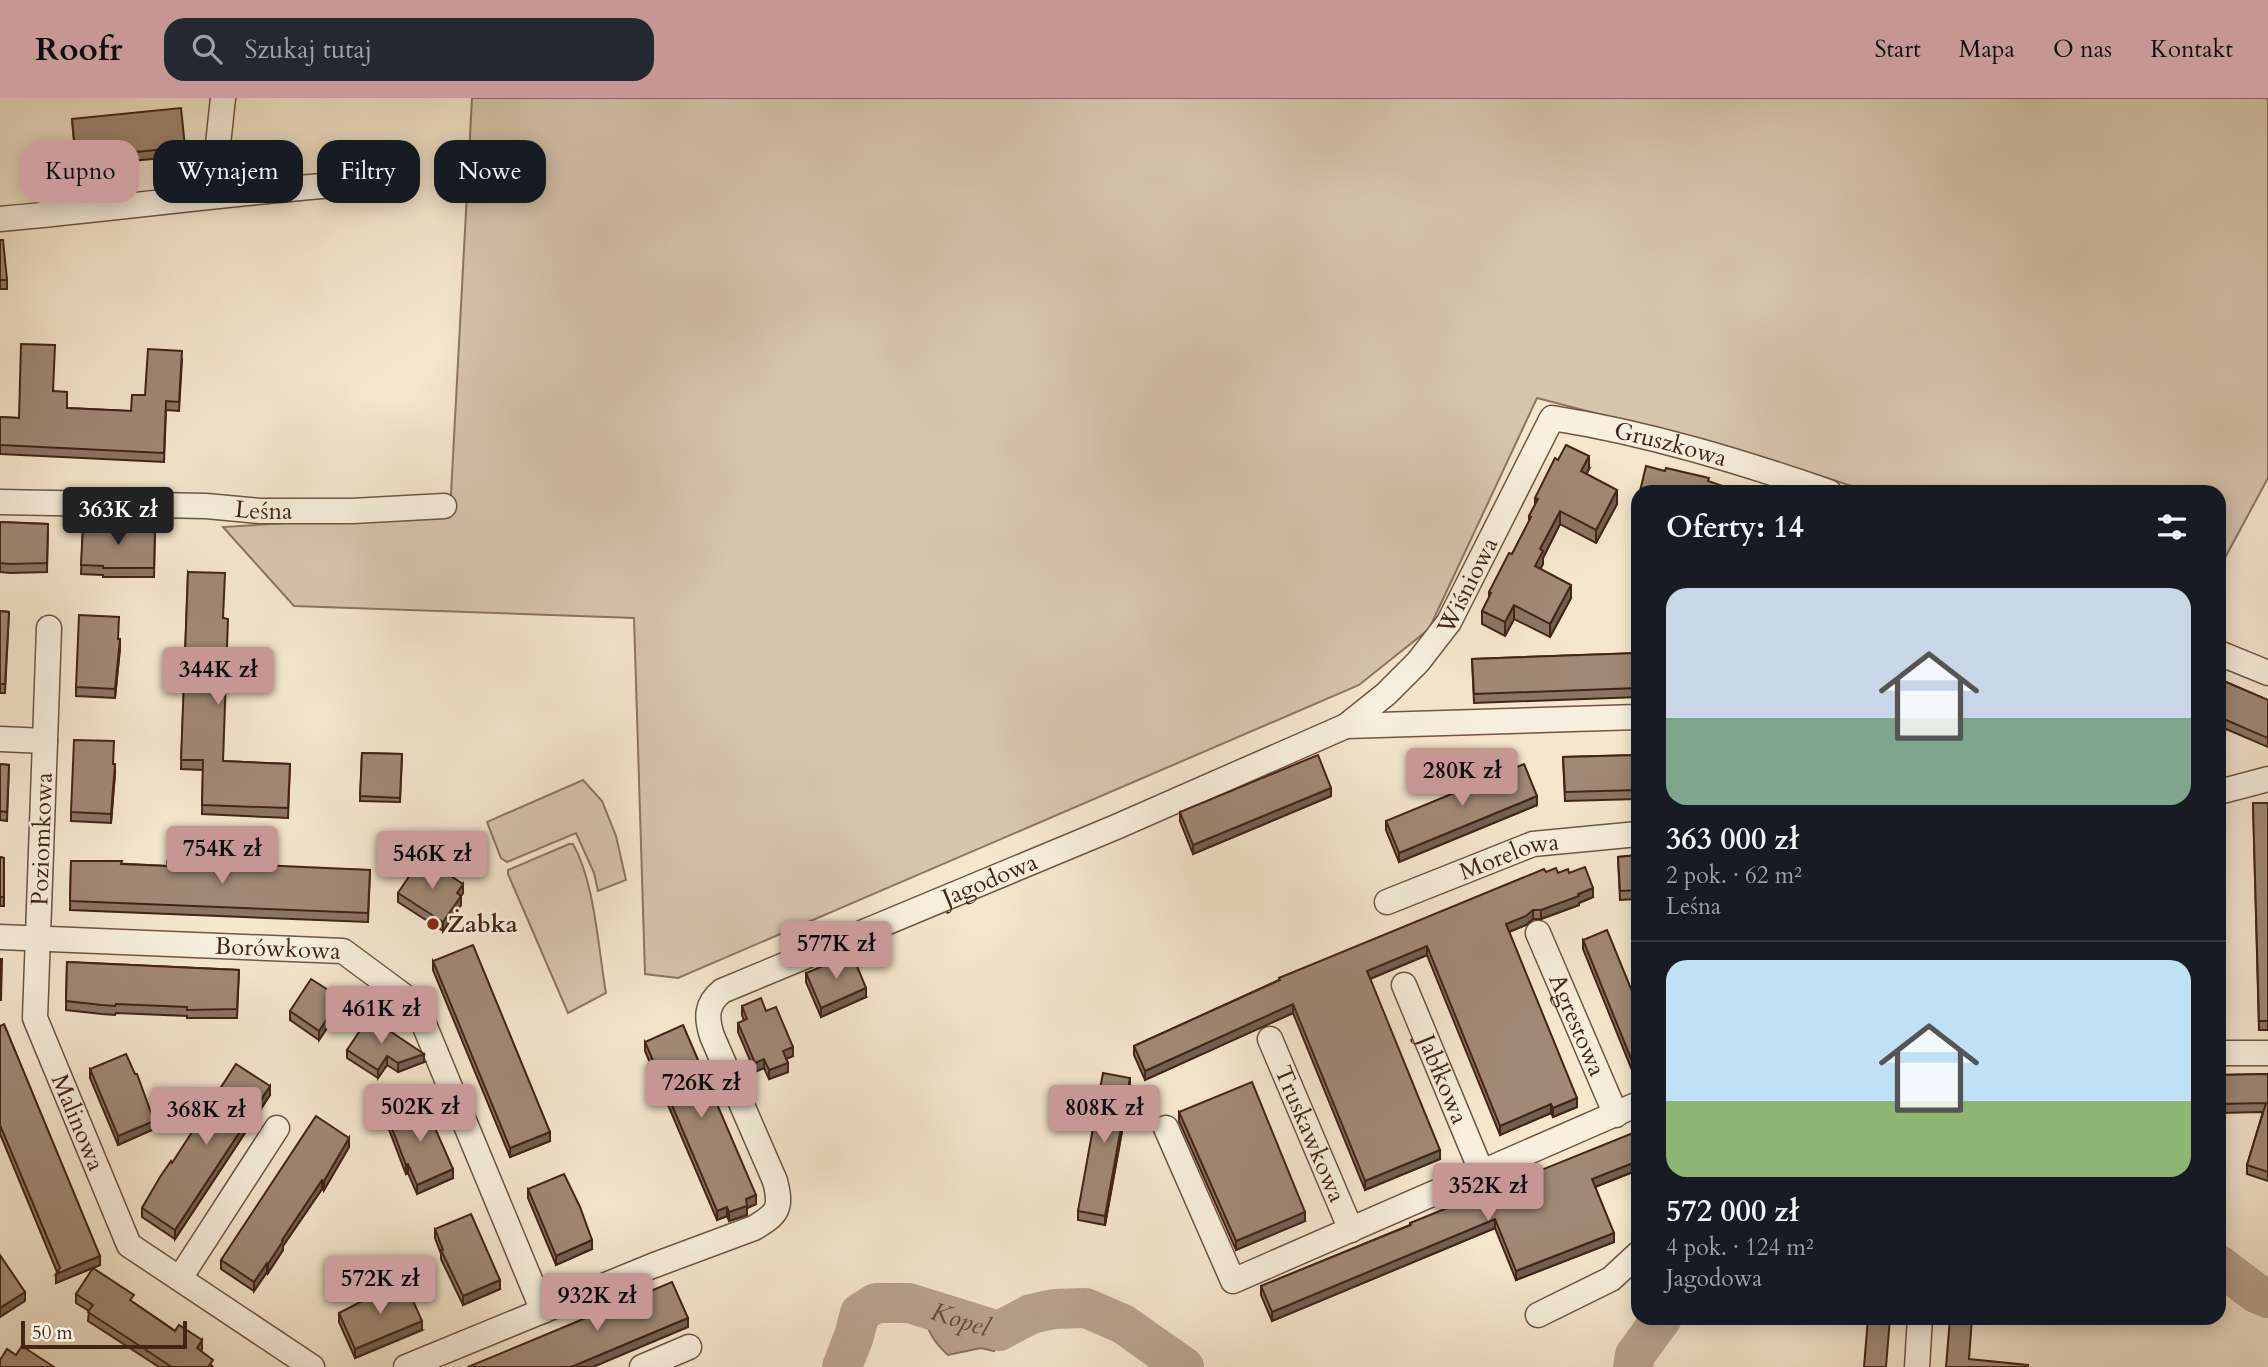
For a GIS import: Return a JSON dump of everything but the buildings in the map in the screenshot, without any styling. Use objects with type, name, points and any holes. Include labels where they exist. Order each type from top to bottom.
[{"type":"street","points":[[218,140],[223,98]]},
{"type":"street","points":[[0,219],[153,202]]},
{"type":"street","name":"Gruszkowa","points":[[1552,418],[1672,443],[1808,485]]},
{"type":"street","name":"Wiśniowa","points":[[1346,726],[1386,694],[1418,662],[1449,622],[1552,418]]},
{"type":"street","name":"Leśna","points":[[0,502],[206,506],[260,511],[352,511],[444,506]]},
{"type":"street","name":"Poziomkowa","points":[[39,938],[49,628]]},
{"type":"street","points":[[2226,656],[2268,673]]},
{"type":"street","points":[[1346,726],[1631,717]]},
{"type":"street","name":"Jagodowa","points":[[406,1367],[652,1266],[754,1228],[769,1219],[778,1208],[779,1196],[775,1181],[708,1024],[708,1008],[712,999],[722,991],[1116,827],[1346,726]]},
{"type":"street","name":"Poziomkowa","points":[[0,739],[45,741]]},
{"type":"street","points":[[2226,790],[2268,779]]},
{"type":"street","name":"Morelowa","points":[[1387,902],[1533,844],[1631,835]]},
{"type":"street","name":"Agrestowa","points":[[1538,933],[1627,1110]]},
{"type":"street","name":"Borówkowa","points":[[0,937],[343,951],[380,976],[416,1006],[543,1311]]},
{"type":"street","name":"Malinowa","points":[[39,938],[35,1018],[129,1245],[312,1367]]},
{"type":"street","name":"Jabłkowa","points":[[1404,985],[1482,1173]]},
{"type":"street","name":"Truskawkowa","points":[[1270,1039],[1351,1230]]},
{"type":"street","points":[[2226,1053],[2268,1053]]},
{"type":"street","points":[[1166,1128],[1233,1281],[1627,1110]]},
{"type":"street","points":[[180,1278],[277,1128]]},
{"type":"street","points":[[1538,1315],[1611,1279],[1631,1260]]},
{"type":"street","points":[[1917,1367],[1920,1325]]},
{"type":"street","points":[[642,1367],[690,1347]]},
{"type":"shaded area","points":[[472,98],[2268,98],[2268,478],[2226,556],[2226,485],[1848,485],[1756,455],[1537,398],[1429,629],[1359,685],[678,978],[645,974],[634,618],[294,606],[223,527],[450,513],[466,203],[546,203],[546,140],[470,140]]},
{"type":"shaded area","points":[[583,780],[602,801],[616,836],[626,880],[598,891],[594,873],[576,833],[507,862],[501,858],[487,822]]},
{"type":"shaded area","points":[[573,844],[580,860],[591,896],[606,993],[568,1013],[508,870]]},
{"type":"water","points":[[952,1297],[986,1308],[1005,1318],[994,1351],[981,1348],[948,1355],[938,1345],[928,1328],[923,1307],[935,1298]]},
{"type":"waterway","name":"Kopel","points":[[2226,1270],[2256,1293],[2268,1298]]},
{"type":"waterway","name":"Kopel","points":[[842,1367],[860,1313],[876,1303],[909,1303],[999,1331],[1031,1314],[1054,1309],[1086,1308],[1123,1324],[1184,1367]]},
{"type":"waterway","name":"Kopel","points":[[1633,1367],[1635,1355],[1657,1325]]},
{"type":"place","name":"Żabka","points":[[433,924]]}]
